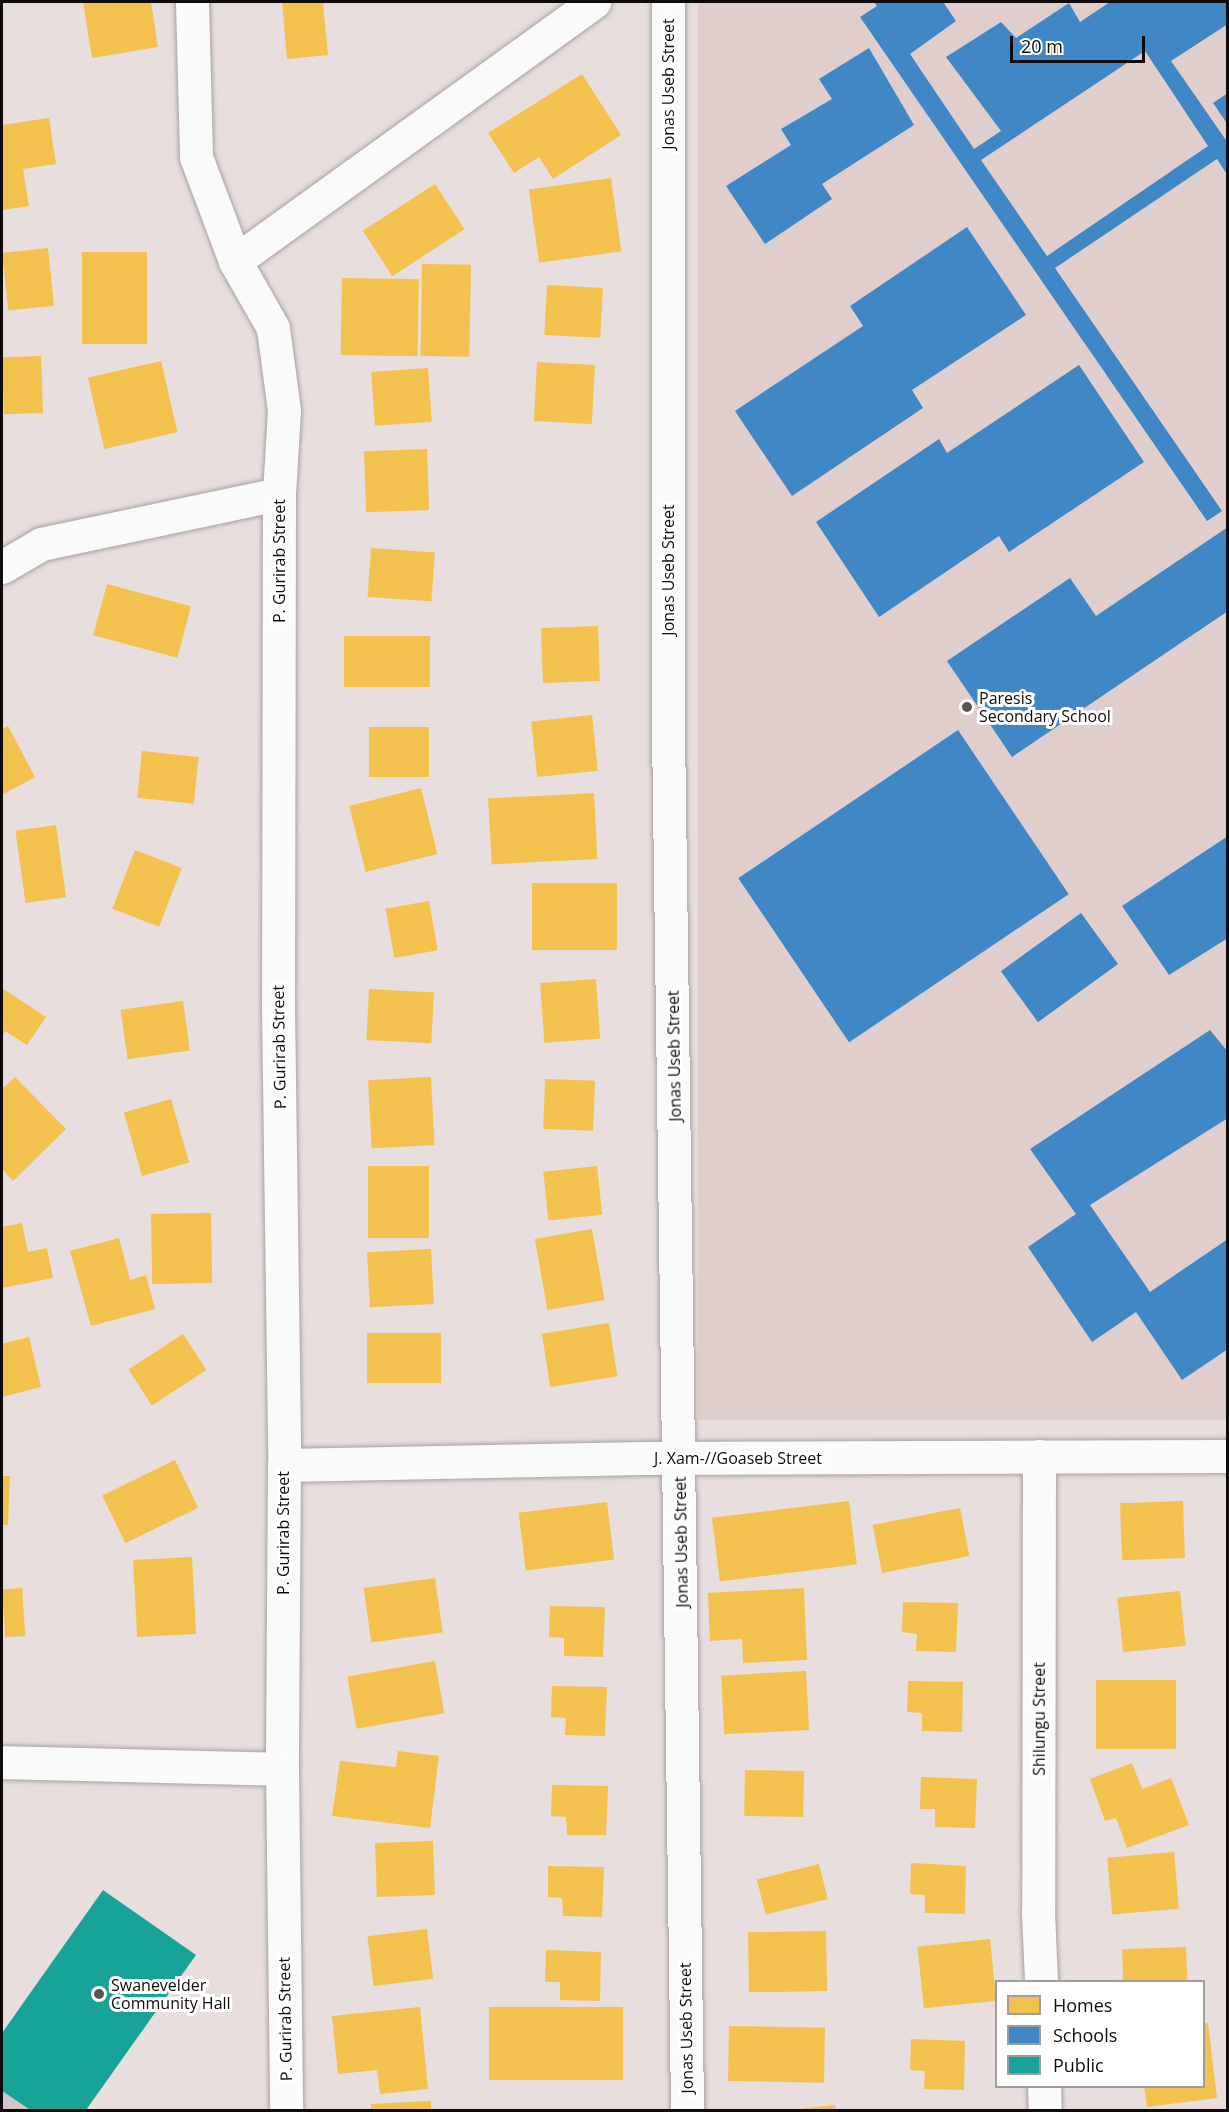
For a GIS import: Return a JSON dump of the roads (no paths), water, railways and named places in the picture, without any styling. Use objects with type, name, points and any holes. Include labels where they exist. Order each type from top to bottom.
[{"type":"street","name":"P. Gurirab Street","points":[[192,2],[196,157],[235,261],[273,328],[284,410],[279,494],[278,1008],[284,1465],[282,1769],[286,2110]]},
{"type":"street","points":[[235,261],[594,2]]},
{"type":"street","name":"Jonas Useb Street","points":[[668,2],[668,729],[680,1458],[687,2110]]},
{"type":"street","points":[[2,567],[41,544],[279,494]]},
{"type":"street","name":"Shilungu Street","points":[[1039,1456],[1041,1980]]},
{"type":"street","name":"J. Xam-//Goaseb Street","points":[[284,1465],[680,1458],[1227,1456]]},
{"type":"street","points":[[2,1762],[282,1769]]},
{"type":"street","points":[[1044,2088],[1045,2110]]},
{"type":"place","name":"Paresis Secondary School","points":[[967,707]]},
{"type":"place","name":"Swanevelder Community Hall","points":[[99,1994]]}]
